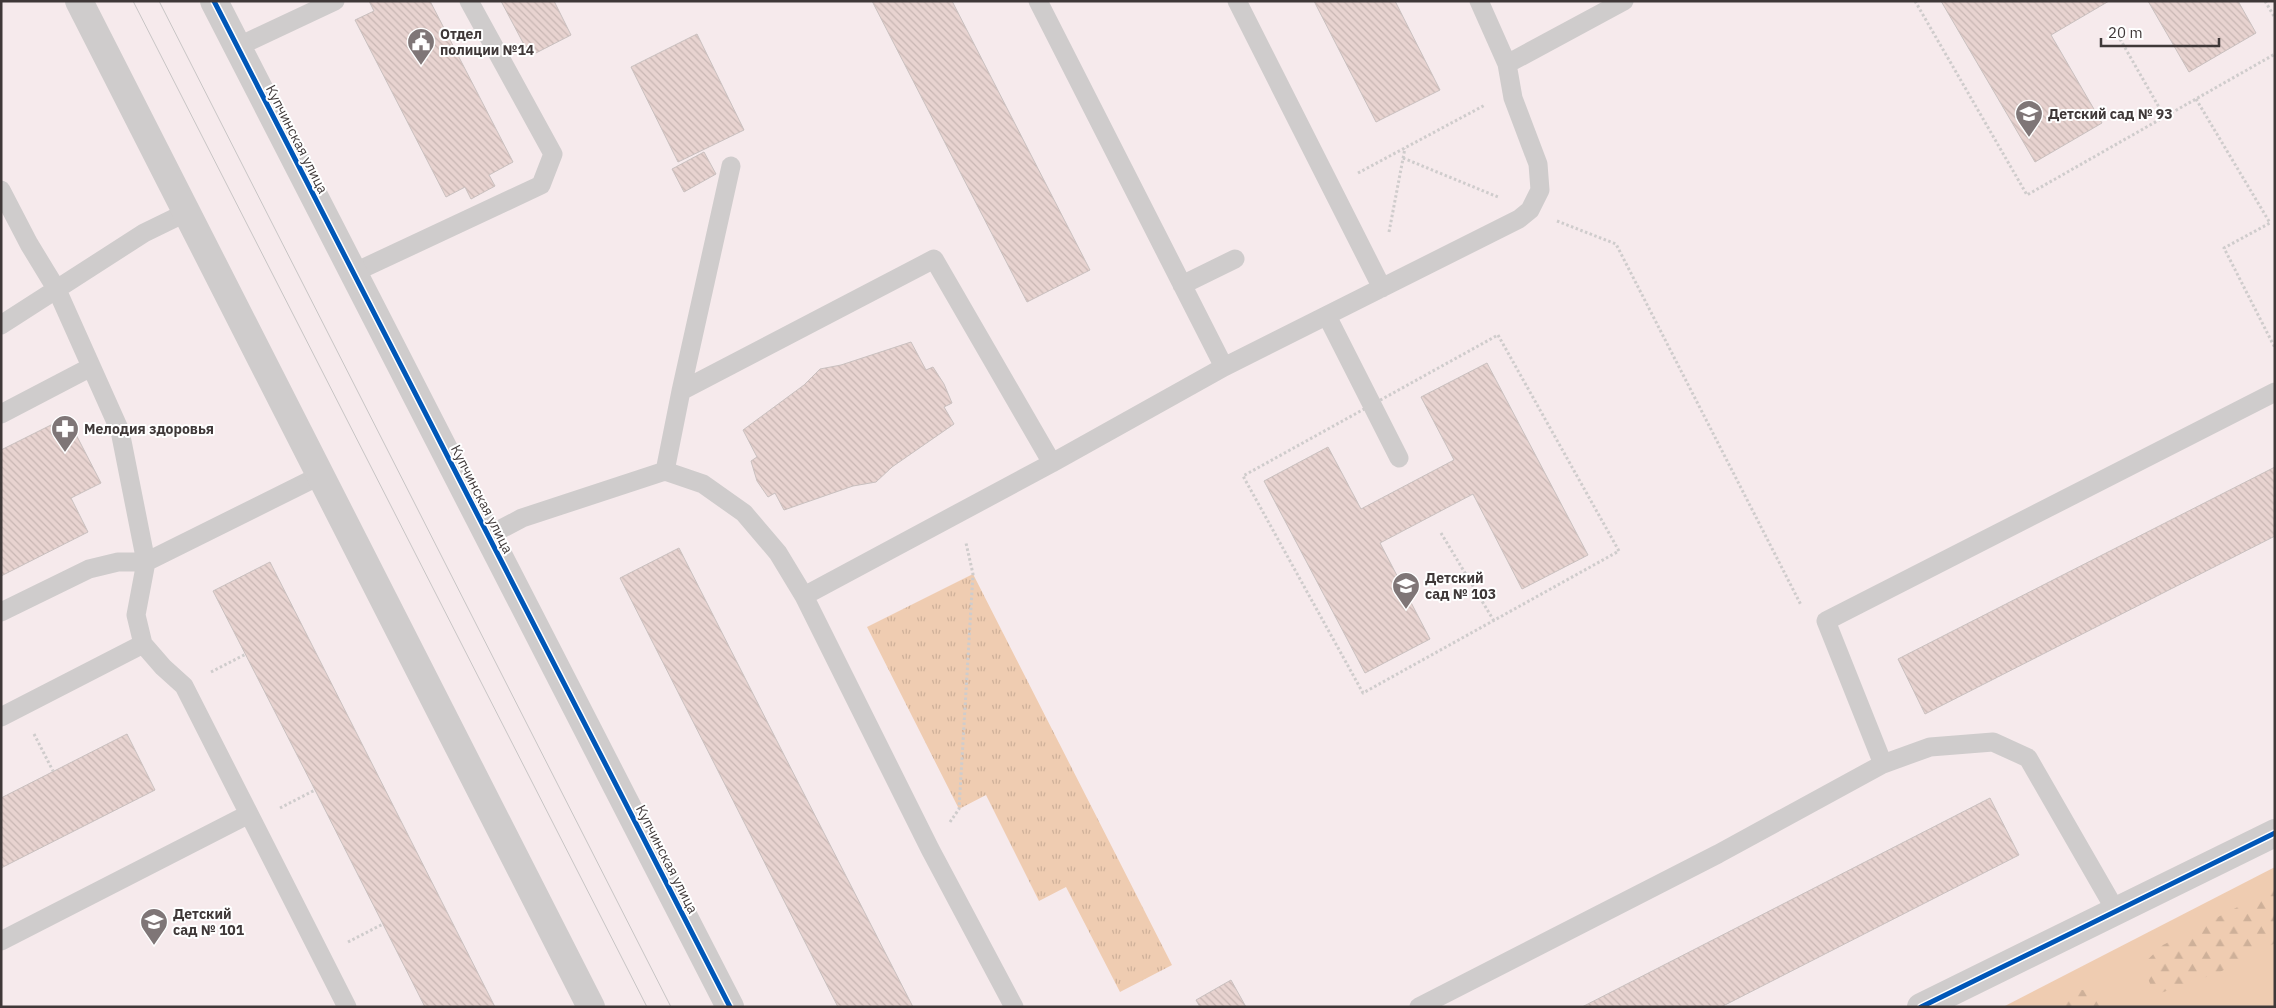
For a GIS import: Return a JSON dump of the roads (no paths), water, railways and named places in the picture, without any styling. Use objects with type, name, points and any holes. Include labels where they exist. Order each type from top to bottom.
[{"type":"street","points":[[79,1],[185,213],[591,1007]]},
{"type":"street","name":"Купчинская улица","points":[[214,1],[730,1007]]},
{"type":"street","points":[[1921,1007],[2275,834]]},
{"type":"lane","points":[[237,47],[335,1]]},
{"type":"lane","points":[[353,272],[541,185],[553,154],[469,1]]},
{"type":"lane","points":[[1038,1],[1224,367]]},
{"type":"lane","points":[[1237,1],[1381,285]]},
{"type":"lane","points":[[804,596],[1052,463],[1224,367],[1327,316],[1381,285],[1519,219],[1530,210],[1540,190],[1538,164],[1512,91],[1507,64],[1478,1]]},
{"type":"lane","points":[[1507,64],[1624,1]]},
{"type":"lane","points":[[665,471],[731,166]]},
{"type":"lane","points":[[1,190],[29,244],[57,290],[120,431],[146,562],[136,615],[143,644],[163,667],[184,686],[348,1007]]},
{"type":"lane","points":[[1,325],[144,233],[185,213]]},
{"type":"lane","points":[[681,391],[934,259],[1052,463]]},
{"type":"lane","points":[[1182,285],[1235,259]]},
{"type":"lane","points":[[1327,316],[1399,458]]},
{"type":"lane","points":[[1,414],[91,367]]},
{"type":"lane","points":[[1883,764],[1826,621],[2275,392]]},
{"type":"lane","points":[[488,536],[522,518],[665,471],[703,484],[744,513],[778,553],[804,596],[930,849],[1014,1007]]},
{"type":"lane","points":[[1,612],[89,569],[118,562],[146,562],[319,476]]},
{"type":"lane","points":[[1,717],[143,644]]},
{"type":"lane","points":[[1419,1007],[1718,854],[1883,764],[1930,747],[1993,742],[2028,758],[2116,911]]},
{"type":"lane","points":[[1,941],[252,818]]},
{"type":"tram line","points":[[133,1],[647,1007]]},
{"type":"tram line","points":[[159,1],[671,1007]]},
{"type":"place","name":"Отдел полиции №14","points":[[421,66]]},
{"type":"place","name":"Детский сад № 93","points":[[2029,138]]},
{"type":"place","name":"Мелодия здоровья","points":[[65,453]]},
{"type":"place","name":"Детский сад № 103","points":[[1406,610]]},
{"type":"place","name":"Детский сад № 101","points":[[154,946]]}]
